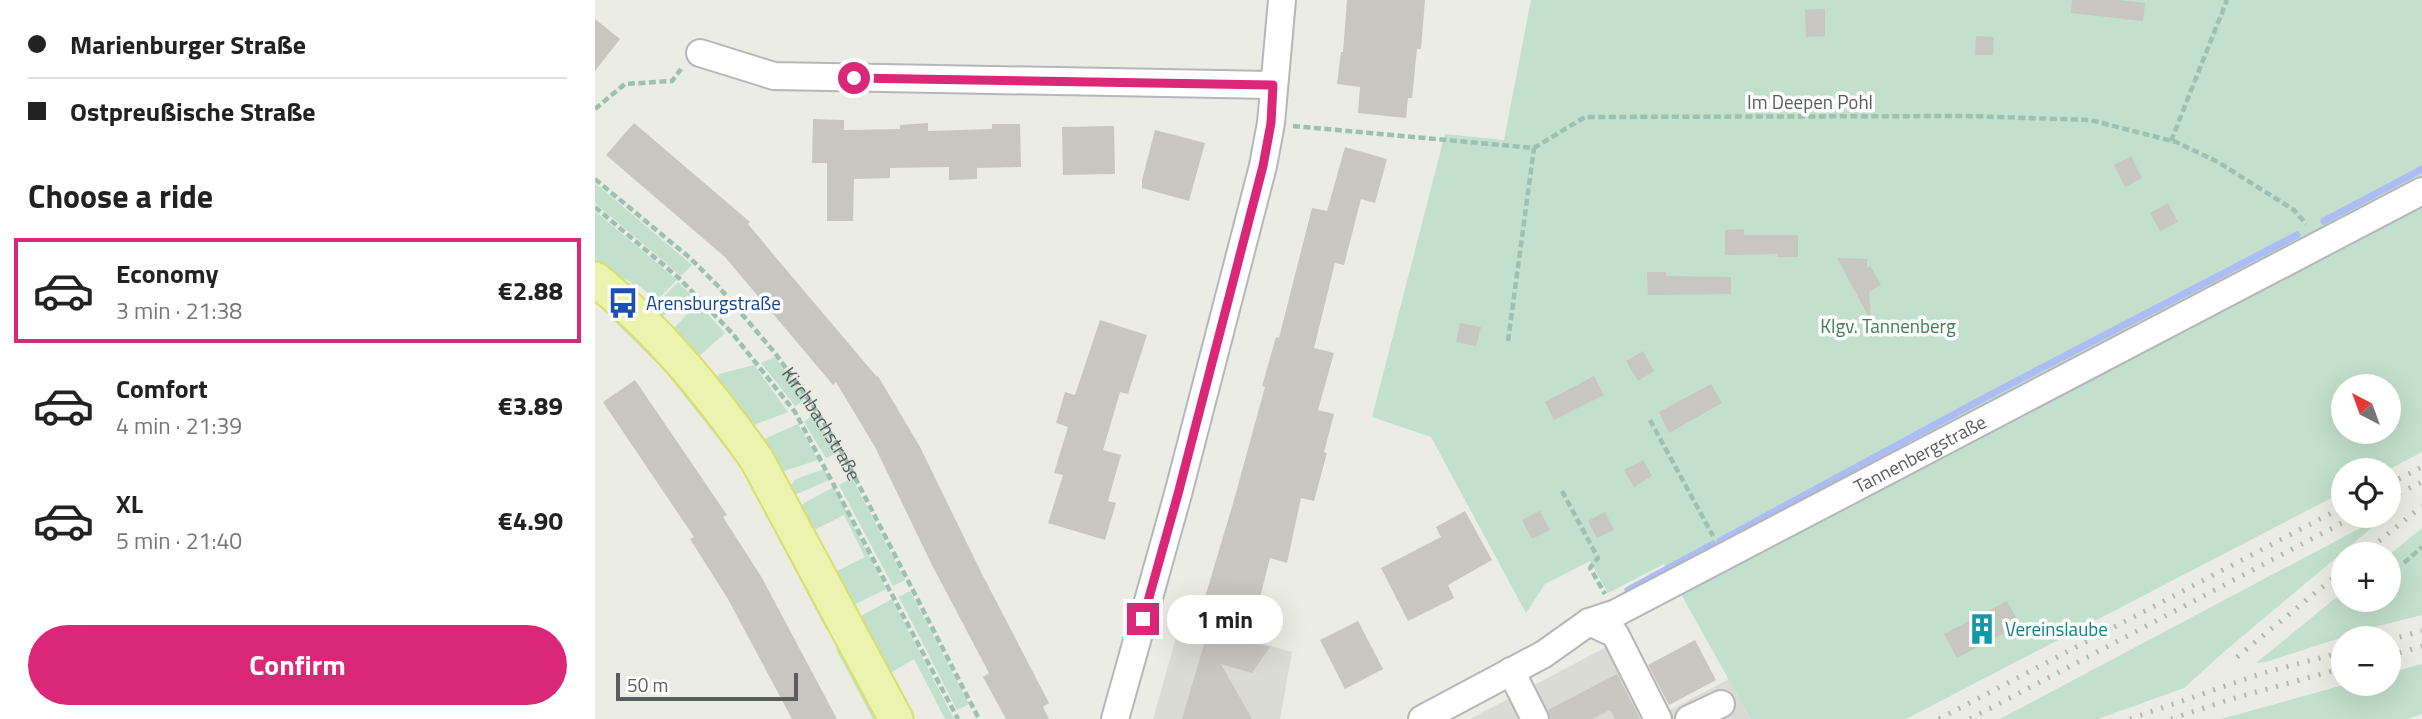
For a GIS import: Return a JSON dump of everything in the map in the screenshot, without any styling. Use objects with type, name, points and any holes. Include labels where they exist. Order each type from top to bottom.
[{"type":"main road","points":[[595,279],[671,351],[731,422],[757,460],[895,719]]},
{"type":"street","points":[[1115,719],[1178,494],[1263,166],[1271,123],[1282,0]]},
{"type":"street","points":[[700,53],[774,76],[1273,85]]},
{"type":"street","name":"Tannenbergstraße","points":[[1422,719],[1470,708],[1511,671],[1544,654],[1589,622],[1616,613],[2422,191]]},
{"type":"street","points":[[1589,622],[1615,634],[1658,719]]},
{"type":"street","points":[[1511,671],[1535,719]]},
{"type":"street","points":[[1689,719],[1721,704]]},
{"type":"path","points":[[2171,141],[2227,0]]},
{"type":"path","points":[[595,108],[625,84],[672,81],[690,57],[700,53]]},
{"type":"path","name":"Im Deepen Pohl","points":[[1534,148],[1585,117],[1965,116],[2090,120],[2171,141],[2218,162],[2294,210],[2322,244]]},
{"type":"path","points":[[1271,123],[1534,148],[1508,341]]},
{"type":"path","name":"Kirchbachstraße","points":[[595,179],[690,258],[718,286],[775,353],[812,404],[844,456],[979,719]]},
{"type":"path","name":"Kirchbachstraße","points":[[595,207],[680,279],[732,333],[795,412],[958,719]]},
{"type":"path","points":[[1650,420],[1724,557]]},
{"type":"path","points":[[1562,491],[1598,558],[1590,568],[1616,613]]},
{"type":"path","points":[[2404,563],[2422,547]]},
{"type":"shaded area","points":[[1181,620],[1292,652],[1280,719],[1153,719]]},
{"type":"shaded area","points":[[1610,645],[1648,719],[1470,719]]},
{"type":"shaded area","points":[[1729,679],[1751,719],[1653,719]]},
{"type":"green space","name":"Klgv. Tannenberg","points":[[1531,0],[2422,0],[2422,452],[2401,463],[2401,458],[2331,458],[2331,498],[1906,719],[1751,719],[1664,564],[1608,593],[1590,561],[1545,584],[1526,613],[1431,437],[1372,417],[1445,134],[1504,140]]},
{"type":"green space","points":[[595,183],[692,265],[681,276],[595,203]]},
{"type":"green space","points":[[595,211],[677,280],[653,304],[648,298],[650,295],[636,283],[634,285],[626,279],[620,286],[595,264]]},
{"type":"green space","points":[[678,282],[691,295],[681,305],[657,319],[653,315],[659,310],[655,305]]},
{"type":"green space","points":[[595,296],[639,338],[733,448],[728,451],[663,369],[595,302]]},
{"type":"green space","points":[[698,303],[725,333],[695,360],[671,331]]},
{"type":"green space","points":[[775,357],[806,399],[795,406],[761,363]]},
{"type":"green space","points":[[754,365],[788,412],[749,427],[714,381],[719,374]]},
{"type":"green space","points":[[814,414],[837,453],[826,458],[804,422]]},
{"type":"green space","points":[[798,424],[818,460],[778,473],[760,441]]},
{"type":"green space","points":[[824,469],[829,480],[792,496],[788,489],[796,479]]},
{"type":"green space","points":[[852,478],[905,580],[893,586],[839,485]]},
{"type":"green space","points":[[834,487],[886,589],[849,607],[831,574],[865,557],[844,515],[810,532],[799,510],[804,503]]},
{"type":"green space","points":[[769,508],[833,630],[826,629],[764,511]]},
{"type":"green space","points":[[2360,528],[2372,528],[2355,542],[2334,542]]},
{"type":"green space","points":[[2422,528],[2422,615],[2378,626],[2331,626],[2331,641],[2256,663],[2331,602],[2331,612],[2401,612],[2401,545]]},
{"type":"green space","points":[[2331,544],[2331,562],[2184,688],[2098,719],[2000,719]]},
{"type":"green space","points":[[910,591],[969,704],[957,710],[899,597]]},
{"type":"green space","points":[[892,599],[954,719],[945,719],[914,659],[887,675],[857,624],[861,616]]},
{"type":"green space","points":[[840,646],[878,719],[873,719],[836,649]]},
{"type":"green space","points":[[2422,664],[2422,714],[2407,719],[2221,719],[2331,688],[2331,696],[2401,696],[2401,670]]},
{"type":"building","points":[[1347,0],[1425,0],[1421,49],[1417,49],[1412,98],[1408,98],[1406,118],[1358,113],[1360,87],[1337,84],[1343,52]]},
{"type":"building","points":[[2072,0],[2145,3],[2143,21],[2071,13]]},
{"type":"building","points":[[1825,9],[1825,36],[1806,37],[1805,10]]},
{"type":"building","points":[[595,19],[620,39],[595,71]]},
{"type":"building","points":[[1976,36],[1994,37],[1993,55],[1975,55]]},
{"type":"building","points":[[813,119],[844,120],[844,130],[900,129],[900,125],[928,123],[928,131],[992,129],[992,124],[1020,124],[1021,167],[977,168],[977,179],[949,180],[949,167],[890,168],[890,178],[854,179],[853,221],[827,221],[827,163],[812,163]]},
{"type":"building","points":[[634,123],[750,222],[748,224],[878,376],[920,447],[1049,703],[1043,707],[1049,719],[1006,719],[983,677],[989,673],[932,565],[875,447],[836,382],[833,385],[725,257],[606,155]]},
{"type":"building","points":[[1114,126],[1115,174],[1063,175],[1062,127]]},
{"type":"building","points":[[1155,130],[1205,143],[1189,201],[1142,188]]},
{"type":"building","points":[[1345,147],[1387,159],[1375,203],[1361,199],[1344,265],[1335,263],[1314,348],[1334,353],[1318,410],[1334,414],[1314,501],[1301,498],[1287,563],[1270,558],[1249,641],[1270,647],[1252,673],[1221,664],[1252,719],[1182,719],[1212,617],[1200,614],[1234,500],[1276,337],[1279,338],[1312,208],[1327,211]]},
{"type":"building","points":[[2131,156],[2142,178],[2125,187],[2114,165]]},
{"type":"building","points":[[2168,203],[2178,222],[2160,231],[2150,213]]},
{"type":"building","points":[[1744,229],[1744,235],[1798,235],[1798,257],[1777,257],[1777,254],[1725,255],[1725,230]]},
{"type":"building","points":[[1837,258],[1867,259],[1867,268],[1870,266],[1881,285],[1869,292],[1871,321]]},
{"type":"building","points":[[1647,272],[1666,272],[1666,276],[1731,277],[1731,294],[1648,295]]},
{"type":"building","points":[[1100,320],[1147,335],[1128,394],[1120,392],[1103,450],[1121,455],[1108,501],[1116,503],[1105,540],[1048,523],[1063,475],[1054,473],[1068,427],[1056,423],[1065,392],[1075,395]]},
{"type":"building","points":[[1460,323],[1481,327],[1476,346],[1456,342]]},
{"type":"building","points":[[1643,351],[1654,371],[1638,381],[1626,361]]},
{"type":"building","points":[[1594,376],[1604,395],[1554,420],[1545,402]]},
{"type":"building","points":[[635,380],[727,515],[723,517],[762,578],[837,719],[792,719],[728,599],[690,539],[694,537],[603,402]]},
{"type":"building","points":[[1711,384],[1722,403],[1669,433],[1659,412]]},
{"type":"building","points":[[1643,460],[1652,476],[1634,487],[1624,470]]},
{"type":"building","points":[[1465,511],[1492,560],[1448,585],[1454,598],[1408,621],[1381,568],[1441,537],[1436,527]]},
{"type":"building","points":[[1540,511],[1550,530],[1532,539],[1522,520]]},
{"type":"building","points":[[1605,512],[1614,530],[1597,538],[1588,521]]},
{"type":"building","name":"Vereinslaube","points":[[2007,601],[2020,625],[1957,658],[1944,634]]},
{"type":"building","points":[[1358,621],[1383,669],[1345,689],[1320,640]]},
{"type":"building","points":[[1695,640],[1716,680],[1669,705],[1648,665]]},
{"type":"building","points":[[1617,674],[1640,719],[1615,719],[1610,710],[1592,719],[1551,719],[1548,710]]},
{"type":"waterway","points":[[2324,221],[2422,169]]},
{"type":"waterway","points":[[1720,541],[1986,397],[2297,235]]},
{"type":"waterway","points":[[1628,590],[1713,544]]},
{"type":"railway","points":[[2401,478],[2422,467]]},
{"type":"railway","points":[[2401,492],[2422,482]]},
{"type":"railway","points":[[2378,542],[2422,506]]},
{"type":"railway","points":[[1939,719],[2331,513]]},
{"type":"railway","points":[[1970,719],[2332,528]]},
{"type":"railway","points":[[2237,657],[2331,580]]},
{"type":"railway","points":[[2401,637],[2422,631]]},
{"type":"railway","points":[[2401,652],[2422,646]]},
{"type":"railway","points":[[2130,719],[2263,673],[2331,655]]},
{"type":"railway","points":[[2171,719],[2331,671]]},
{"type":"place","name":"Arensburgstraße","points":[[623,303]]},
{"type":"place","name":"Vereinslaube","points":[[1982,629]]},
{"type":"route","points":[[854,78],[1273,85],[1271,123],[1263,166],[1143,619]]}]
